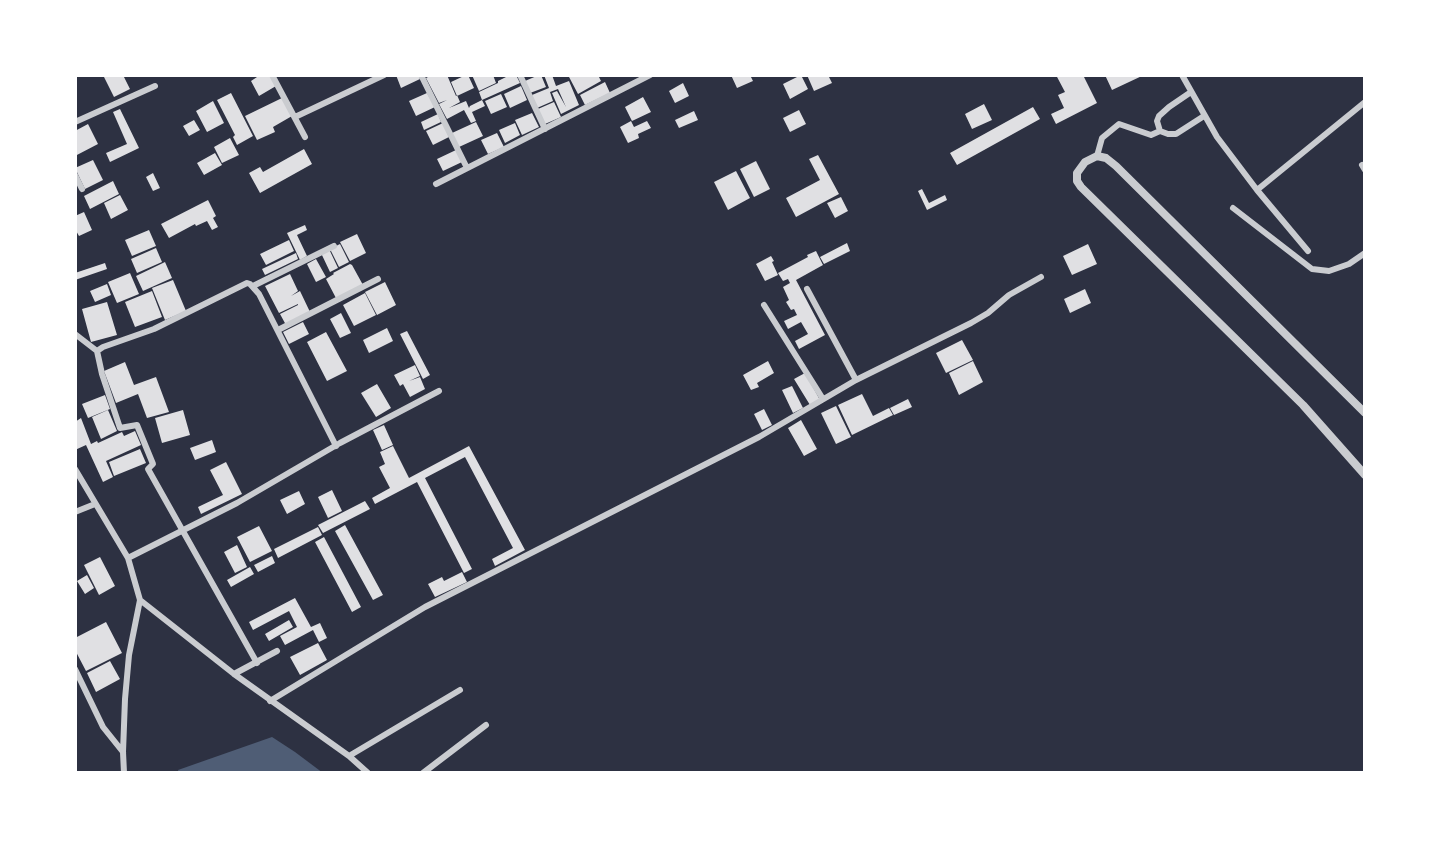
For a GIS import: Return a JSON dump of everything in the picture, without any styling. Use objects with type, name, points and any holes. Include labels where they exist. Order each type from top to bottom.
[{"type":"street","points":[[272,75],[305,137]]},
{"type":"street","points":[[295,117],[384,75]]},
{"type":"street","points":[[421,75],[467,168]]},
{"type":"street","points":[[520,75],[545,129]]},
{"type":"street","points":[[436,184],[650,75]]},
{"type":"street","points":[[1182,75],[1217,137],[1256,190],[1308,251]]},
{"type":"street","points":[[75,122],[155,86]]},
{"type":"street","points":[[1191,92],[1159,116],[1157,121],[1160,131],[1168,135],[1176,134],[1204,116]]},
{"type":"street","points":[[1256,190],[1365,102]]},
{"type":"street","points":[[1097,156],[1102,138],[1119,124],[1151,135],[1160,131]]},
{"type":"street","points":[[1365,413],[1116,166],[1106,158],[1097,156],[1086,162],[1077,173],[1077,181],[1081,187],[1303,405],[1365,475]]},
{"type":"street","points":[[75,175],[82,189]]},
{"type":"street","points":[[1233,208],[1312,269],[1329,271],[1349,264],[1365,253]]},
{"type":"street","points":[[253,286],[334,246]]},
{"type":"street","points":[[270,701],[425,607],[760,436],[856,380],[971,323],[1041,276]]},
{"type":"street","points":[[278,330],[378,279]]},
{"type":"street","points":[[97,351],[154,329],[247,283],[259,293],[335,446]]},
{"type":"street","points":[[807,289],[856,380]]},
{"type":"street","points":[[764,305],[822,399]]},
{"type":"street","points":[[75,334],[97,351],[120,428],[137,425],[153,464],[148,469],[257,663]]},
{"type":"street","points":[[128,558],[237,503],[335,446],[439,391]]},
{"type":"street","points":[[75,469],[128,558],[140,600],[124,699],[124,773]]},
{"type":"street","points":[[75,512],[95,504]]},
{"type":"street","points":[[140,600],[234,674],[349,756],[368,773]]},
{"type":"street","points":[[234,674],[277,651]]},
{"type":"street","points":[[75,669],[103,727],[123,752]]},
{"type":"street","points":[[349,756],[460,690]]},
{"type":"street","points":[[423,773],[486,725]]},
{"type":"water","points":[[272,737],[323,773],[179,773],[178,770]]},
{"type":"building","points":[[103,75],[123,75],[130,89],[114,97]]},
{"type":"building","points":[[260,75],[270,75],[276,86],[259,96],[251,81]]},
{"type":"building","points":[[396,75],[418,75],[420,79],[401,88]]},
{"type":"building","points":[[432,75],[447,75],[460,102],[449,108],[466,101],[469,108],[482,100],[485,106],[472,112],[476,121],[471,123],[464,110],[447,119],[439,104],[447,100],[439,103],[426,78]]},
{"type":"building","points":[[466,75],[474,88],[457,96],[451,82]]},
{"type":"building","points":[[472,75],[493,75],[496,83],[479,91]]},
{"type":"building","points":[[510,75],[516,75],[520,83],[482,100],[479,92]]},
{"type":"building","points":[[539,75],[546,87],[530,93],[525,81]]},
{"type":"building","points":[[544,75],[552,75],[556,86],[569,81],[579,105],[561,114],[552,93],[557,91],[566,107],[558,89],[550,92],[553,101],[537,108],[532,95],[549,88]]},
{"type":"building","points":[[568,75],[598,75],[601,81],[578,94]]},
{"type":"building","points":[[731,75],[750,75],[753,81],[737,88]]},
{"type":"building","points":[[801,75],[808,89],[790,99],[783,84]]},
{"type":"building","points":[[807,75],[828,75],[832,83],[814,91]]},
{"type":"building","points":[[1056,75],[1083,75],[1097,103],[1056,124],[1051,114],[1064,108],[1058,95],[1065,92]]},
{"type":"building","points":[[1105,75],[1144,75],[1112,90]]},
{"type":"building","points":[[605,82],[610,93],[585,105],[580,95]]},
{"type":"building","points":[[683,83],[689,96],[675,103],[669,91]]},
{"type":"building","points":[[521,86],[527,100],[510,108],[504,94]]},
{"type":"building","points":[[231,93],[253,136],[237,145],[233,137],[235,135],[217,100]]},
{"type":"building","points":[[427,93],[435,107],[416,116],[409,101]]},
{"type":"building","points":[[501,94],[507,107],[491,114],[485,101]]},
{"type":"building","points":[[643,97],[651,112],[632,121],[625,107]]},
{"type":"building","points":[[282,98],[292,116],[273,127],[275,132],[257,140],[245,116]]},
{"type":"building","points":[[213,101],[224,123],[207,132],[196,111]]},
{"type":"building","points":[[554,102],[561,117],[545,124],[538,109]]},
{"type":"building","points":[[984,104],[992,120],[972,129],[965,114]]},
{"type":"building","points":[[1033,107],[1040,119],[957,165],[950,153]]},
{"type":"building","points":[[120,109],[139,148],[110,162],[106,153],[127,144],[113,112]]},
{"type":"building","points":[[799,110],[806,124],[790,132],[783,118]]},
{"type":"building","points":[[694,111],[698,120],[679,128],[675,120]]},
{"type":"building","points":[[532,113],[539,127],[522,135],[515,120]]},
{"type":"building","points":[[438,114],[441,122],[424,130],[421,122]]},
{"type":"building","points":[[194,120],[200,130],[189,136],[183,126]]},
{"type":"building","points":[[631,121],[634,127],[647,121],[651,128],[628,143],[620,127]]},
{"type":"building","points":[[476,122],[483,136],[459,147],[452,133]]},
{"type":"building","points":[[443,123],[449,137],[433,145],[426,131]]},
{"type":"building","points":[[515,123],[520,135],[505,143],[499,130]]},
{"type":"building","points":[[88,124],[98,144],[75,156],[75,131]]},
{"type":"building","points":[[497,133],[504,147],[488,154],[481,140]]},
{"type":"building","points":[[230,138],[239,155],[222,163],[214,147]]},
{"type":"building","points":[[304,149],[312,164],[260,193],[249,173],[260,167],[263,172]]},
{"type":"building","points":[[456,150],[462,162],[443,171],[437,159]]},
{"type":"building","points":[[215,153],[222,165],[204,175],[197,163]]},
{"type":"building","points":[[818,155],[839,194],[796,217],[786,198],[820,180],[809,159]]},
{"type":"building","points":[[93,160],[103,180],[85,189],[75,168]]},
{"type":"building","points":[[756,161],[770,189],[754,197],[740,169]]},
{"type":"building","points":[[736,171],[750,198],[728,210],[714,182]]},
{"type":"building","points":[[153,173],[160,188],[153,191],[146,177]]},
{"type":"building","points":[[113,181],[119,194],[90,209],[84,196]]},
{"type":"building","points":[[922,189],[929,203],[945,195],[947,200],[927,210],[918,191]]},
{"type":"building","points":[[120,195],[128,210],[111,219],[104,203]]},
{"type":"building","points":[[841,197],[848,211],[835,218],[827,203]]},
{"type":"building","points":[[208,200],[218,227],[212,230],[207,221],[196,226],[195,224],[169,238],[161,224]]},
{"type":"building","points":[[84,212],[92,230],[79,236],[75,229],[75,216]]},
{"type":"building","points":[[305,225],[307,230],[297,235],[307,256],[300,260],[287,233]]},
{"type":"building","points":[[149,230],[156,246],[132,256],[125,240]]},
{"type":"building","points":[[357,234],[366,253],[350,261],[340,242]]},
{"type":"building","points":[[289,240],[294,251],[266,265],[260,254]]},
{"type":"building","points":[[847,243],[850,251],[824,264],[820,257]]},
{"type":"building","points":[[340,244],[349,262],[339,267],[330,249]]},
{"type":"building","points":[[1088,244],[1097,264],[1072,275],[1063,256]]},
{"type":"building","points":[[156,248],[162,262],[137,273],[131,259]]},
{"type":"building","points":[[329,249],[338,268],[330,272],[321,253]]},
{"type":"building","points":[[816,251],[823,265],[796,280],[825,335],[799,349],[795,341],[808,334],[801,322],[788,329],[784,321],[797,315],[786,302],[789,300],[783,287],[790,283],[788,279],[783,281],[778,273]]},
{"type":"building","points":[[296,253],[298,259],[265,275],[262,269]]},
{"type":"building","points":[[771,256],[778,275],[765,281],[756,264]]},
{"type":"building","points":[[316,259],[326,277],[316,282],[307,264]]},
{"type":"building","points":[[165,262],[172,278],[143,291],[136,276]]},
{"type":"building","points":[[105,263],[107,269],[75,280],[75,273]]},
{"type":"building","points":[[350,264],[363,285],[337,300],[326,279]]},
{"type":"building","points":[[130,273],[139,294],[117,303],[108,282]]},
{"type":"building","points":[[290,274],[298,291],[291,296],[300,291],[310,312],[286,325],[280,314],[298,304],[279,313],[265,286]]},
{"type":"building","points":[[173,280],[186,311],[165,320],[152,288]]},
{"type":"building","points":[[385,282],[396,305],[377,315],[365,292]]},
{"type":"building","points":[[107,284],[111,295],[95,302],[90,291]]},
{"type":"building","points":[[1085,289],[1091,303],[1070,313],[1064,299]]},
{"type":"building","points":[[152,291],[162,317],[135,327],[125,302]]},
{"type":"building","points":[[365,293],[376,315],[354,326],[343,305]]},
{"type":"building","points":[[107,302],[117,335],[91,342],[82,309]]},
{"type":"building","points":[[341,313],[351,333],[340,338],[330,319]]},
{"type":"building","points":[[303,322],[309,334],[289,344],[283,332]]},
{"type":"building","points":[[387,328],[393,341],[369,353],[363,340]]},
{"type":"building","points":[[407,331],[430,375],[423,379],[400,334]]},
{"type":"building","points":[[326,332],[347,371],[327,381],[307,342]]},
{"type":"building","points":[[962,340],[973,360],[946,373],[936,353]]},
{"type":"building","points":[[768,361],[774,373],[757,383],[759,387],[751,390],[743,375]]},
{"type":"building","points":[[973,361],[983,382],[959,395],[949,373]]},
{"type":"building","points":[[125,362],[134,385],[156,377],[169,412],[147,418],[138,394],[116,403],[104,371]]},
{"type":"building","points":[[415,365],[420,376],[409,381],[420,377],[425,389],[410,397],[394,375]]},
{"type":"building","points":[[805,373],[820,400],[810,405],[794,379]]},
{"type":"building","points":[[377,384],[391,408],[376,417],[361,393]]},
{"type":"building","points":[[792,386],[803,408],[793,413],[782,390]]},
{"type":"building","points":[[862,394],[873,416],[889,408],[893,415],[852,435],[838,405]]},
{"type":"building","points":[[105,395],[110,409],[88,418],[82,404]]},
{"type":"building","points":[[908,399],[912,407],[894,415],[890,408]]},
{"type":"building","points":[[836,406],[851,437],[836,444],[821,413]]},
{"type":"building","points":[[764,409],[772,425],[762,430],[754,414]]},
{"type":"building","points":[[108,410],[117,431],[101,439],[92,417]]},
{"type":"building","points":[[183,410],[190,435],[162,443],[155,418]]},
{"type":"building","points":[[81,418],[91,444],[122,432],[124,436],[135,431],[141,445],[106,461],[113,477],[103,482],[86,445],[75,450],[75,422]]},
{"type":"building","points":[[801,420],[817,449],[804,456],[788,428]]},
{"type":"building","points":[[384,425],[393,445],[382,450],[373,430]]},
{"type":"building","points":[[212,440],[216,452],[195,460],[190,448]]},
{"type":"building","points":[[393,446],[409,478],[469,446],[525,550],[495,566],[492,559],[513,548],[465,457],[425,478],[472,569],[464,573],[417,482],[375,504],[372,498],[390,488],[379,467],[385,464],[380,452]]},
{"type":"building","points":[[140,449],[146,463],[114,476],[109,462]]},
{"type":"building","points":[[226,462],[242,494],[201,514],[198,507],[223,495],[210,470]]},
{"type":"building","points":[[332,490],[342,511],[328,518],[318,497]]},
{"type":"building","points":[[299,491],[305,504],[287,514],[280,500]]},
{"type":"building","points":[[365,501],[370,509],[323,533],[318,525]]},
{"type":"building","points":[[345,525],[383,595],[373,600],[335,531]]},
{"type":"building","points":[[259,526],[272,551],[250,562],[237,537]]},
{"type":"building","points":[[318,527],[322,535],[278,558],[274,549]]},
{"type":"building","points":[[324,537],[361,607],[352,612],[315,542]]},
{"type":"building","points":[[237,545],[247,567],[235,573],[224,552]]},
{"type":"building","points":[[272,556],[275,563],[258,572],[254,565]]},
{"type":"building","points":[[100,557],[115,586],[99,595],[84,565]]},
{"type":"building","points":[[250,567],[254,574],[231,587],[227,580]]},
{"type":"building","points":[[462,572],[467,582],[435,597],[428,584],[442,577],[444,581]]},
{"type":"building","points":[[87,575],[94,588],[85,594],[77,581]]},
{"type":"building","points":[[295,598],[311,627],[320,623],[327,638],[319,642],[313,630],[285,645],[280,636],[297,627],[289,611],[253,630],[249,622]]},
{"type":"building","points":[[289,620],[293,627],[269,641],[265,634]]},
{"type":"building","points":[[106,622],[122,653],[86,671],[75,650],[75,638]]},
{"type":"building","points":[[318,643],[327,660],[300,675],[290,657]]},
{"type":"building","points":[[110,661],[120,679],[96,692],[87,673]]}]
